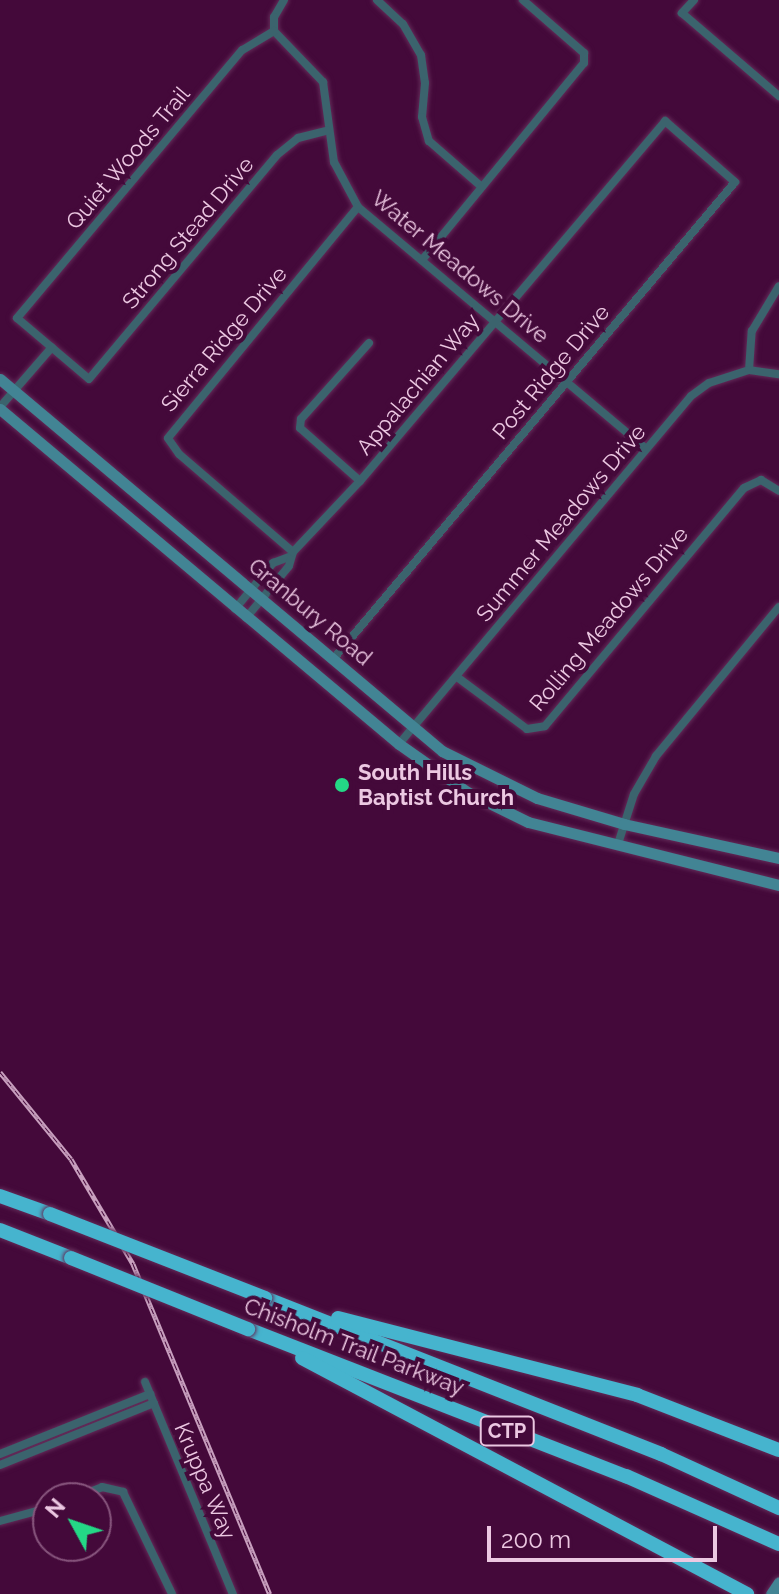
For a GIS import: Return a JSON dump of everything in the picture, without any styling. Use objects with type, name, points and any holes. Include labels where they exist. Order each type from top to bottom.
[{"type":"highway","name":"Chisholm Trail Parkway","points":[[0,1196],[661,1454],[778,1508]]},
{"type":"highway","name":"Chisholm Trail Parkway","points":[[0,1230],[779,1544]]},
{"type":"highway","points":[[265,1298],[637,1395],[779,1450]]},
{"type":"highway","points":[[248,1329],[747,1594]]},
{"type":"main road","name":"Granbury Road","points":[[0,379],[335,657],[411,728],[482,774],[537,798],[624,824],[779,858]]},
{"type":"main road","name":"Granbury Road","points":[[0,408],[399,744],[494,807],[528,822],[779,885]]},
{"type":"main road","points":[[771,1594],[779,1582]]},
{"type":"street","points":[[274,31],[274,17],[284,0]]},
{"type":"street","points":[[377,0],[403,24],[421,55],[425,134],[482,187]]},
{"type":"street","points":[[422,260],[584,63],[584,53],[523,0]]},
{"type":"street","points":[[694,0],[682,13],[779,96]]},
{"type":"street","name":"Water Meadows Drive","points":[[274,31],[323,82],[327,131],[337,172],[358,207],[645,448]]},
{"type":"street","name":"Quiet Woods Trail","points":[[52,347],[17,318],[242,50],[274,31]]},
{"type":"street","name":"Appalachian Way","points":[[235,609],[273,563],[291,554],[360,481],[665,121]]},
{"type":"street","name":"Post Ridge Drive","points":[[335,657],[735,182],[665,121]]},
{"type":"street","name":"Strong Stead Drive","points":[[52,347],[89,379],[277,155],[298,138],[327,131]]},
{"type":"street","name":"Sierra Ridge Drive","points":[[291,554],[179,454],[168,438],[358,207]]},
{"type":"street","points":[[749,370],[752,331],[779,286]]},
{"type":"street","points":[[360,481],[300,428],[301,419],[369,343]]},
{"type":"street","points":[[0,408],[52,347]]},
{"type":"street","name":"Summer Meadows Drive","points":[[399,744],[691,396],[709,383],[749,370],[779,374]]},
{"type":"street","name":"Rolling Meadows Drive","points":[[457,677],[527,729],[545,726],[744,488],[761,480],[779,491]]},
{"type":"street","name":"Appalachian Way","points":[[246,618],[289,566],[291,554]]},
{"type":"street","points":[[618,844],[624,824],[656,756],[779,607]]},
{"type":"street","name":"Kruppa Way","points":[[145,1382],[233,1594]]},
{"type":"street","points":[[0,1454],[150,1394]]},
{"type":"street","points":[[0,1465],[154,1403]]},
{"type":"street","points":[[112,1488],[118,1489],[128,1499],[172,1594]]},
{"type":"street","points":[[0,1521],[32,1512]]},
{"type":"railway","points":[[0,1072],[71,1159],[133,1264],[270,1594]]},
{"type":"place","name":"South Hills Baptist Church","points":[[342,785]]}]
